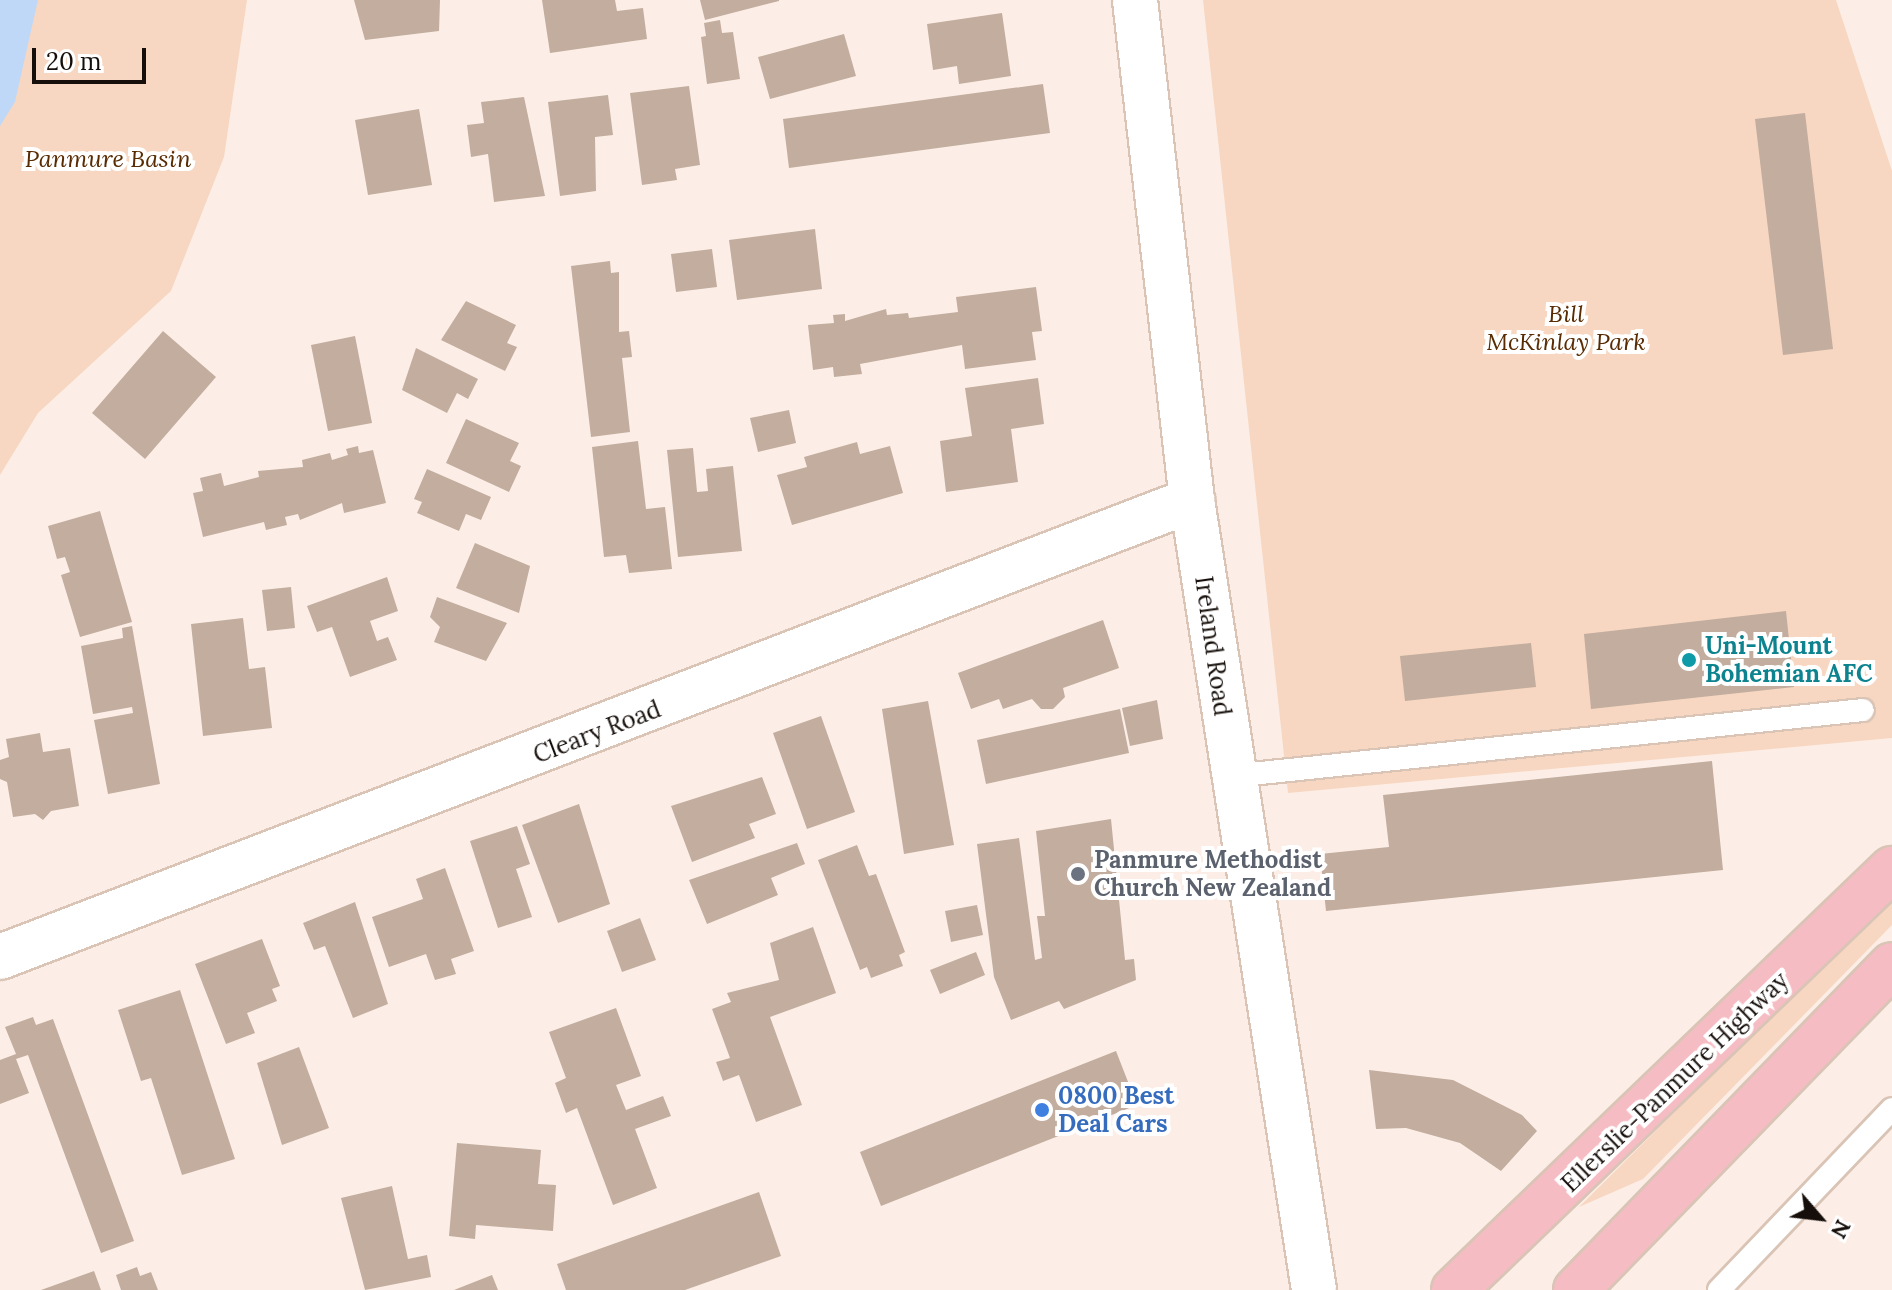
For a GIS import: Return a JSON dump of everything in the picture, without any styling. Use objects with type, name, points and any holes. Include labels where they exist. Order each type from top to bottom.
[{"type":"main road","name":"Ellerslie-Panmure Highway","points":[[1454,1290],[1892,869]]},
{"type":"main road","points":[[1576,1290],[1892,965]]},
{"type":"street","name":"Ireland Road","points":[[1135,0],[1192,500],[1232,776],[1314,1290]]},
{"type":"street","name":"Cleary Road","points":[[0,957],[1192,500]]},
{"type":"lane","points":[[1232,776],[1863,710]]},
{"type":"lane","points":[[1719,1290],[1892,1109]]},
{"type":"green space","name":"Panmure Basin","points":[[0,0],[247,0],[224,157],[171,291],[38,413],[0,475]]},
{"type":"green space","name":"Bill McKinlay Park","points":[[1203,0],[1836,0],[1892,171],[1892,738],[1288,793]]},
{"type":"green space","points":[[1892,896],[1892,925],[1643,1179],[1579,1207]]},
{"type":"water","name":"Panmure Basin","points":[[0,0],[38,0],[15,102],[0,126]]},
{"type":"building","points":[[354,0],[440,0],[439,31],[365,40]]},
{"type":"building","points":[[542,0],[615,0],[617,11],[643,8],[647,39],[550,53]]},
{"type":"building","points":[[700,0],[779,0],[779,1],[705,20]]},
{"type":"building","points":[[1002,13],[1011,76],[959,84],[957,66],[933,70],[927,24]]},
{"type":"building","points":[[720,20],[722,33],[733,32],[740,79],[707,84],[701,37],[706,36],[704,23]]},
{"type":"building","points":[[844,34],[856,76],[770,99],[758,57]]},
{"type":"building","points":[[1043,84],[1050,133],[789,168],[783,119]]},
{"type":"building","points":[[689,86],[700,165],[675,169],[677,180],[642,185],[630,93]]},
{"type":"building","points":[[608,95],[613,135],[595,137],[596,191],[560,196],[548,102]]},
{"type":"building","points":[[524,97],[545,196],[494,202],[488,154],[471,157],[467,125],[484,123],[481,102]]},
{"type":"building","points":[[419,109],[432,185],[368,195],[355,120]]},
{"type":"building","points":[[1805,113],[1833,349],[1783,355],[1755,119]]},
{"type":"building","points":[[815,229],[822,289],[737,300],[729,240]]},
{"type":"building","points":[[712,249],[717,287],[676,292],[671,254]]},
{"type":"building","points":[[610,261],[611,273],[619,272],[619,332],[629,331],[632,357],[622,358],[630,432],[591,437],[571,266]]},
{"type":"building","points":[[1036,287],[1042,331],[1032,332],[1036,360],[965,369],[962,345],[860,364],[862,374],[834,377],[833,367],[813,370],[808,325],[834,323],[833,315],[845,314],[845,321],[886,309],[887,315],[908,313],[909,318],[958,312],[956,297]]},
{"type":"building","points":[[466,301],[516,325],[507,343],[517,347],[505,371],[441,340]]},
{"type":"building","points":[[163,331],[216,377],[145,459],[92,413]]},
{"type":"building","points":[[355,336],[372,423],[328,431],[311,345]]},
{"type":"building","points":[[416,348],[478,379],[468,399],[457,393],[447,413],[402,390]]},
{"type":"building","points":[[1038,378],[1044,424],[1011,429],[1018,482],[946,492],[940,441],[972,436],[965,388]]},
{"type":"building","points":[[789,410],[796,443],[758,452],[750,418]]},
{"type":"building","points":[[466,419],[519,443],[510,461],[521,466],[509,492],[446,463]]},
{"type":"building","points":[[638,441],[646,509],[665,507],[672,569],[629,573],[626,555],[604,557],[592,447]]},
{"type":"building","points":[[857,442],[860,454],[890,446],[903,493],[792,525],[777,475],[807,467],[804,457]]},
{"type":"building","points":[[358,446],[359,453],[373,450],[386,503],[344,513],[342,503],[300,520],[298,514],[285,517],[287,525],[266,530],[264,522],[203,537],[193,493],[203,491],[200,478],[221,473],[224,486],[259,477],[258,471],[303,467],[302,460],[330,453],[332,460],[348,455],[346,449]]},
{"type":"building","points":[[693,448],[697,492],[708,491],[706,469],[733,466],[742,551],[678,557],[667,450]]},
{"type":"building","points":[[427,469],[491,497],[481,520],[466,514],[459,531],[417,513],[422,502],[414,499]]},
{"type":"building","points":[[100,511],[132,622],[80,637],[61,575],[70,572],[65,557],[57,559],[48,526]]},
{"type":"building","points":[[475,543],[530,566],[519,613],[456,588]]},
{"type":"building","points":[[387,577],[398,611],[370,621],[377,641],[388,637],[397,660],[350,677],[332,627],[317,632],[307,606]]},
{"type":"building","points":[[291,587],[295,628],[267,631],[262,590]]},
{"type":"building","points":[[437,597],[507,623],[486,661],[434,642],[440,627],[430,617]]},
{"type":"building","name":"Uni-Mount Bohemian AFC","points":[[1786,611],[1794,687],[1591,709],[1584,634]]},
{"type":"building","points":[[243,618],[249,669],[265,667],[272,728],[203,736],[191,624]]},
{"type":"building","points":[[1103,620],[1119,668],[1063,688],[1065,697],[1053,709],[1041,709],[1032,699],[1003,709],[999,699],[971,709],[958,673]]},
{"type":"building","points":[[132,626],[160,784],[108,794],[94,720],[133,713],[132,707],[93,714],[81,646],[123,638],[122,628]]},
{"type":"building","points":[[1531,643],[1536,687],[1405,701],[1400,656]]},
{"type":"building","points":[[1157,700],[1163,739],[1130,746],[1122,708]]},
{"type":"building","points":[[928,701],[954,845],[904,854],[882,709]]},
{"type":"building","points":[[1120,709],[1129,753],[986,784],[977,740]]},
{"type":"building","points":[[821,716],[855,812],[807,829],[773,733]]},
{"type":"building","points":[[40,733],[43,752],[70,748],[79,806],[51,811],[43,820],[35,814],[13,817],[7,782],[0,779],[0,760],[9,757],[6,739]]},
{"type":"building","points":[[1712,761],[1723,870],[1326,911],[1320,854],[1389,847],[1383,795]]},
{"type":"building","points":[[762,777],[776,814],[749,824],[755,838],[692,862],[671,806]]},
{"type":"building","points":[[579,804],[610,904],[558,923],[522,825]]},
{"type":"building","name":"Panmure Methodist Church New Zealand","points":[[1111,819],[1125,960],[1134,959],[1136,980],[1064,1009],[1059,1001],[1011,1020],[994,977],[977,844],[1019,838],[1035,960],[1042,958],[1037,916],[1045,916],[1036,831]]},
{"type":"building","points":[[517,826],[530,864],[516,869],[532,917],[498,928],[470,841]]},
{"type":"building","points":[[797,843],[805,864],[771,878],[778,895],[707,924],[689,880]]},
{"type":"building","points":[[857,845],[869,876],[876,874],[905,952],[899,955],[903,966],[871,978],[867,967],[860,970],[818,860]]},
{"type":"building","points":[[445,868],[474,951],[451,959],[456,974],[435,980],[426,954],[389,967],[372,917],[423,899],[416,879]]},
{"type":"building","points":[[355,902],[388,1004],[353,1018],[325,946],[314,950],[303,923]]},
{"type":"building","points":[[977,905],[983,935],[951,942],[945,911]]},
{"type":"building","points":[[640,918],[656,960],[622,972],[607,931]]},
{"type":"building","points":[[813,927],[836,993],[770,1017],[802,1105],[756,1122],[739,1075],[723,1081],[716,1062],[730,1058],[712,1009],[731,1002],[727,993],[779,980],[770,943]]},
{"type":"building","points":[[262,939],[280,986],[272,989],[277,1001],[247,1013],[255,1033],[226,1044],[195,964]]},
{"type":"building","points":[[976,952],[985,975],[940,994],[930,970]]},
{"type":"building","points":[[180,990],[235,1159],[182,1175],[151,1078],[141,1081],[118,1010]]},
{"type":"building","points":[[616,1008],[641,1076],[616,1085],[626,1110],[663,1096],[671,1116],[635,1129],[657,1188],[613,1205],[577,1108],[566,1113],[555,1083],[566,1078],[549,1032]]},
{"type":"building","points":[[33,1017],[36,1025],[53,1019],[134,1241],[101,1253],[28,1055],[16,1059],[29,1093],[0,1104],[0,1060],[16,1054],[5,1027]]},
{"type":"building","points":[[299,1047],[329,1128],[282,1145],[257,1063]]},
{"type":"building","points":[[1116,1051],[1137,1105],[881,1206],[860,1152]]},
{"type":"building","points":[[1369,1070],[1453,1080],[1522,1115],[1537,1131],[1501,1171],[1460,1143],[1406,1128],[1376,1129]]},
{"type":"building","points":[[457,1143],[541,1150],[538,1184],[556,1185],[553,1231],[476,1225],[475,1239],[449,1236]]},
{"type":"building","points":[[392,1186],[408,1259],[427,1255],[431,1277],[365,1290],[341,1198]]},
{"type":"building","points":[[759,1192],[781,1256],[685,1290],[566,1290],[557,1264]]},
{"type":"building","points":[[137,1267],[140,1276],[151,1272],[158,1290],[121,1290],[116,1275]]},
{"type":"building","points":[[94,1271],[101,1290],[41,1290]]},
{"type":"building","points":[[492,1275],[498,1290],[454,1290]]},
{"type":"place","name":"Uni-Mount Bohemian AFC","points":[[1689,660]]},
{"type":"place","name":"Panmure Methodist Church New Zealand","points":[[1078,874]]},
{"type":"place","name":"0800 Best Deal Cars","points":[[1042,1110]]}]
